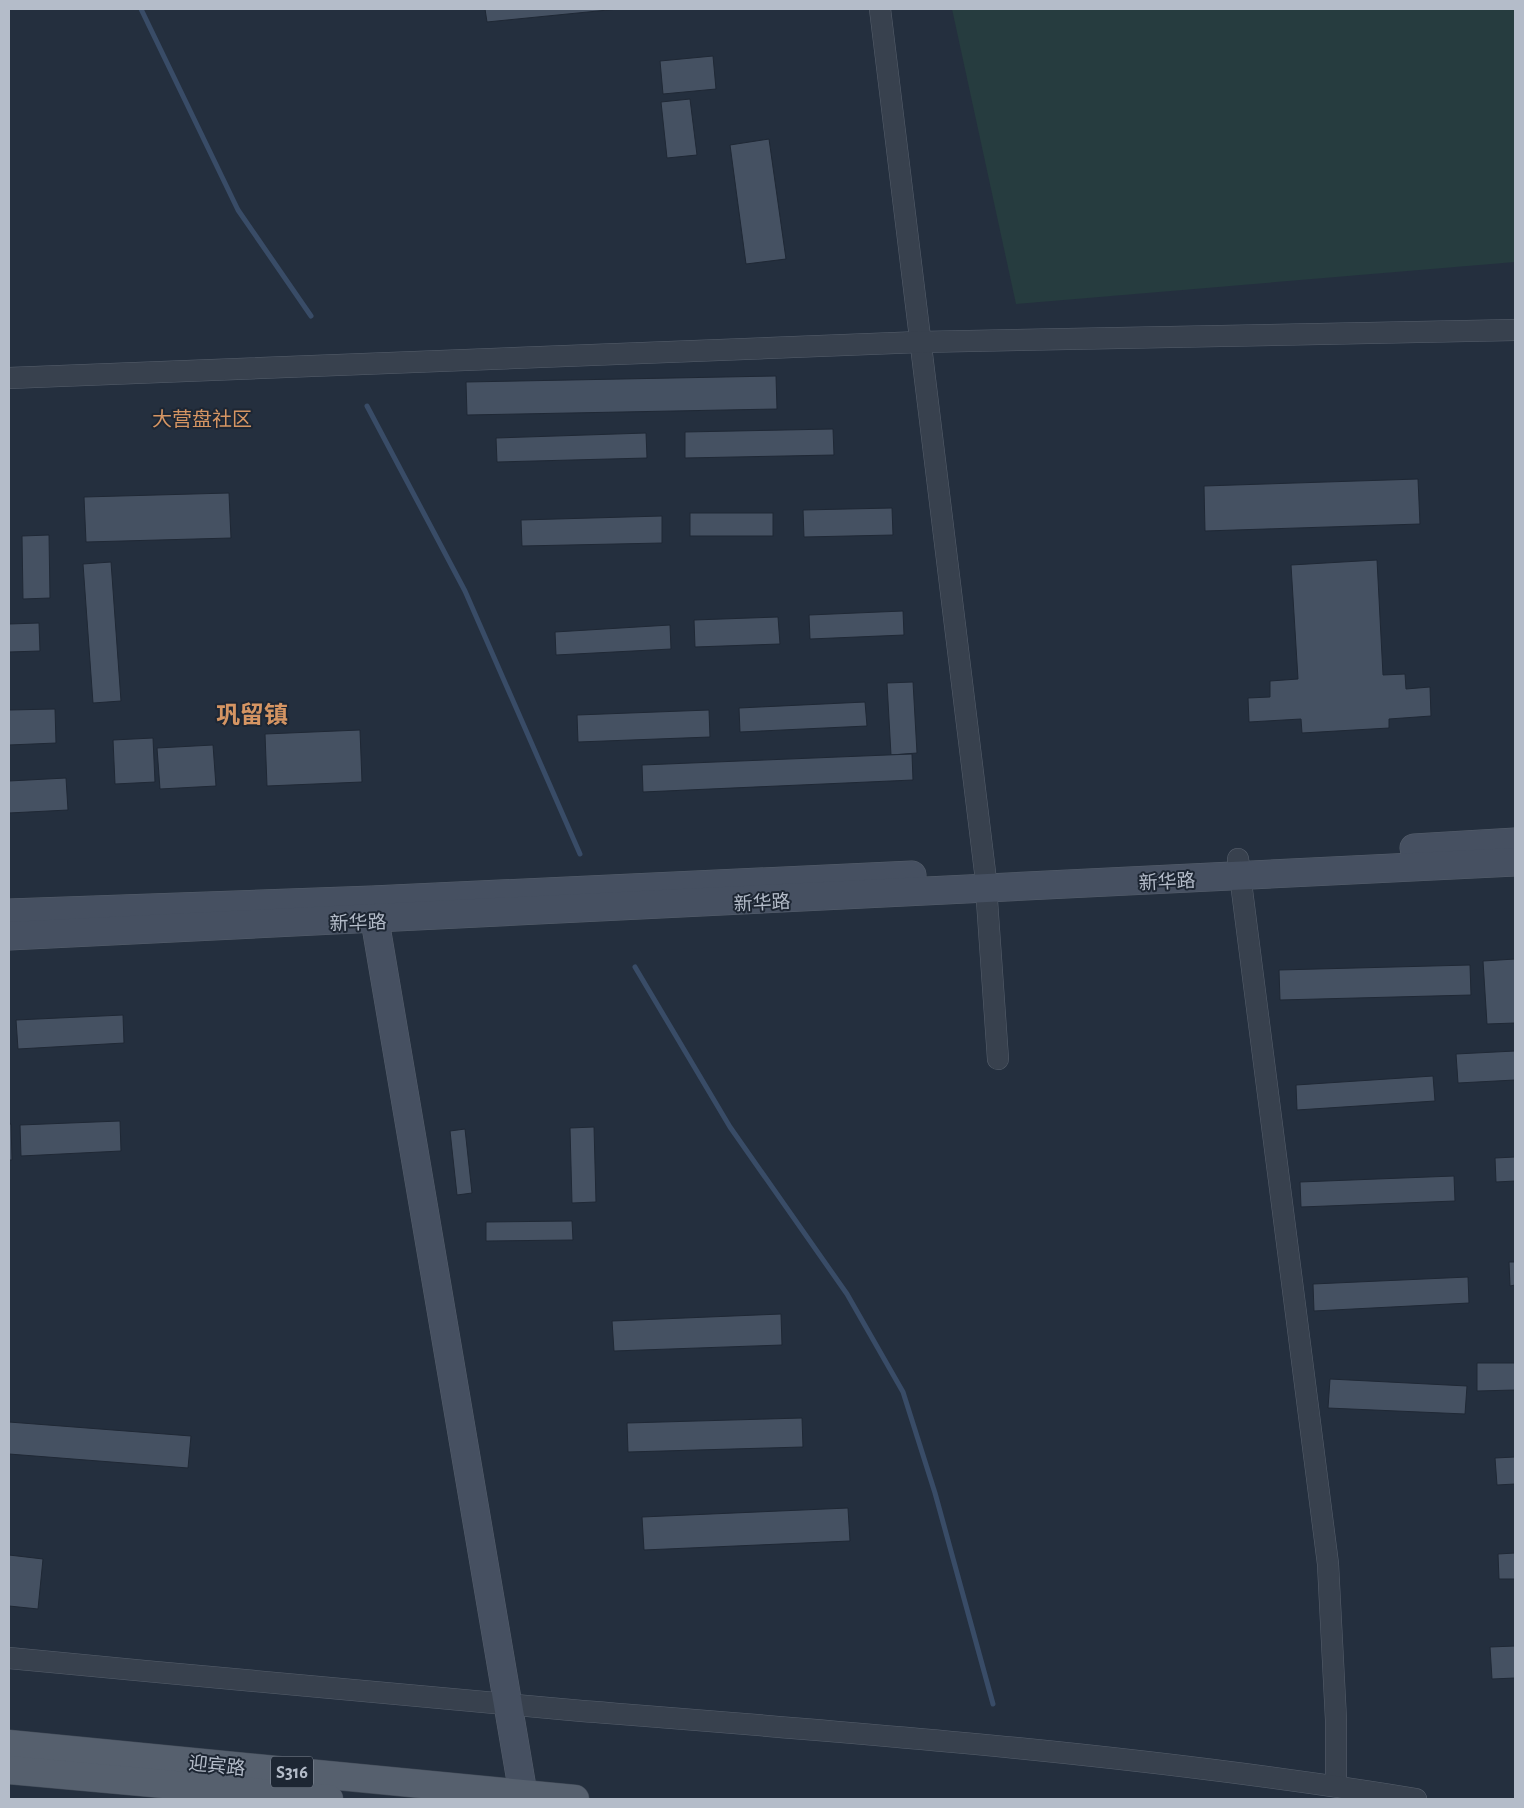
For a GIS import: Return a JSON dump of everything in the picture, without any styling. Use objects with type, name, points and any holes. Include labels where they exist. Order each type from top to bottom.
[{"type":"main road","name":"新华路","points":[[1239,868],[1515,842]]},
{"type":"main road","name":"新华路","points":[[9,936],[373,911],[1239,868],[1515,862]]},
{"type":"main road","name":"新华路","points":[[9,913],[373,911]]},
{"type":"main road","points":[[373,911],[523,1797]]},
{"type":"main road","name":"迎宾路","points":[[9,1744],[523,1797],[575,1799]]},
{"type":"main road","name":"迎宾路","points":[[9,1770],[329,1799]]},
{"type":"street","points":[[880,9],[985,881],[998,1059]]},
{"type":"street","points":[[9,378],[920,342],[1515,330]]},
{"type":"street","points":[[1239,868],[1328,1564],[1336,1720],[1336,1786]]},
{"type":"street","points":[[9,1658],[508,1705],[951,1741],[1189,1767],[1336,1786],[1416,1799]]},
{"type":"green space","points":[[952,9],[1513,9],[1515,10],[1515,262],[1016,304]]},
{"type":"building","points":[[485,9],[618,9],[487,22]]},
{"type":"building","points":[[713,56],[716,89],[663,94],[660,61]]},
{"type":"building","points":[[690,99],[697,155],[667,158],[661,102]]},
{"type":"building","points":[[769,139],[786,259],[746,264],[730,145]]},
{"type":"building","points":[[776,376],[777,409],[467,415],[466,382]]},
{"type":"building","points":[[833,429],[834,455],[685,458],[685,432]]},
{"type":"building","points":[[646,433],[647,458],[497,462],[496,438]]},
{"type":"building","points":[[1418,479],[1420,524],[1205,531],[1204,486]]},
{"type":"building","points":[[229,493],[231,538],[86,542],[84,497]]},
{"type":"building","points":[[892,508],[893,535],[804,537],[803,510]]},
{"type":"building","points":[[690,513],[773,513],[773,536],[690,536]]},
{"type":"building","points":[[662,516],[662,543],[522,546],[521,520]]},
{"type":"building","points":[[49,535],[50,598],[23,599],[22,536]]},
{"type":"building","points":[[1377,560],[1383,675],[1405,674],[1406,689],[1430,687],[1431,716],[1389,719],[1389,728],[1302,733],[1301,719],[1249,722],[1248,698],[1270,697],[1270,681],[1298,679],[1291,565]]},
{"type":"building","points":[[111,562],[121,701],[93,703],[83,564]]},
{"type":"building","points":[[903,611],[904,635],[810,639],[809,615]]},
{"type":"building","points":[[778,617],[780,644],[695,647],[694,620]]},
{"type":"building","points":[[39,623],[40,651],[9,652],[9,624]]},
{"type":"building","points":[[670,625],[671,649],[556,655],[555,632]]},
{"type":"building","points":[[913,682],[917,753],[891,755],[887,683]]},
{"type":"building","points":[[865,702],[867,726],[740,732],[739,708]]},
{"type":"building","points":[[55,709],[56,743],[9,745],[9,710]]},
{"type":"building","points":[[709,710],[710,737],[578,742],[577,715]]},
{"type":"building","points":[[360,730],[362,782],[267,786],[265,734]]},
{"type":"building","points":[[153,738],[155,782],[115,784],[113,740]]},
{"type":"building","points":[[213,745],[216,786],[160,789],[157,748]]},
{"type":"building","points":[[912,754],[913,780],[643,792],[642,765]]},
{"type":"building","points":[[66,778],[68,810],[9,813],[9,781]]},
{"type":"building","points":[[1515,959],[1515,1023],[1487,1024],[1483,961]]},
{"type":"building","points":[[1470,965],[1471,995],[1280,1000],[1279,970]]},
{"type":"building","points":[[123,1015],[124,1043],[18,1049],[16,1020]]},
{"type":"building","points":[[1515,1051],[1515,1080],[1458,1083],[1456,1054]]},
{"type":"building","points":[[1433,1076],[1435,1101],[1297,1110],[1296,1085]]},
{"type":"building","points":[[120,1121],[121,1151],[21,1156],[20,1125]]},
{"type":"building","points":[[9,1124],[11,1124],[12,1160],[9,1160]]},
{"type":"building","points":[[594,1127],[596,1202],[572,1203],[570,1128]]},
{"type":"building","points":[[465,1129],[472,1193],[457,1195],[450,1131]]},
{"type":"building","points":[[1515,1157],[1515,1181],[1496,1182],[1495,1158]]},
{"type":"building","points":[[1454,1176],[1455,1201],[1301,1207],[1300,1182]]},
{"type":"building","points":[[572,1221],[573,1240],[486,1241],[486,1222]]},
{"type":"building","points":[[1509,1262],[1515,1262],[1515,1285],[1510,1286]]},
{"type":"building","points":[[1468,1277],[1469,1303],[1314,1311],[1313,1284]]},
{"type":"building","points":[[781,1314],[782,1345],[614,1351],[612,1321]]},
{"type":"building","points":[[1477,1363],[1515,1363],[1515,1390],[1477,1391]]},
{"type":"building","points":[[1330,1379],[1467,1386],[1465,1414],[1328,1408]]},
{"type":"building","points":[[802,1418],[803,1447],[628,1452],[627,1423]]},
{"type":"building","points":[[9,1422],[191,1436],[188,1468],[9,1454]]},
{"type":"building","points":[[1515,1457],[1515,1484],[1497,1485],[1495,1458]]},
{"type":"building","points":[[848,1508],[850,1541],[644,1550],[642,1517]]},
{"type":"building","points":[[1515,1553],[1515,1579],[1499,1579],[1498,1554]]},
{"type":"building","points":[[9,1555],[43,1559],[38,1609],[9,1606]]},
{"type":"building","points":[[1515,1646],[1515,1678],[1492,1679],[1490,1647]]},
{"type":"waterway","points":[[141,9],[238,210],[311,316]]},
{"type":"waterway","points":[[367,406],[465,591],[580,854]]},
{"type":"waterway","points":[[635,967],[730,1127],[847,1294],[903,1392],[935,1493],[993,1704]]},
{"type":"district","name":"大营盘社区","points":[[202,419]]},
{"type":"district","name":"巩留镇","points":[[252,715]]}]
